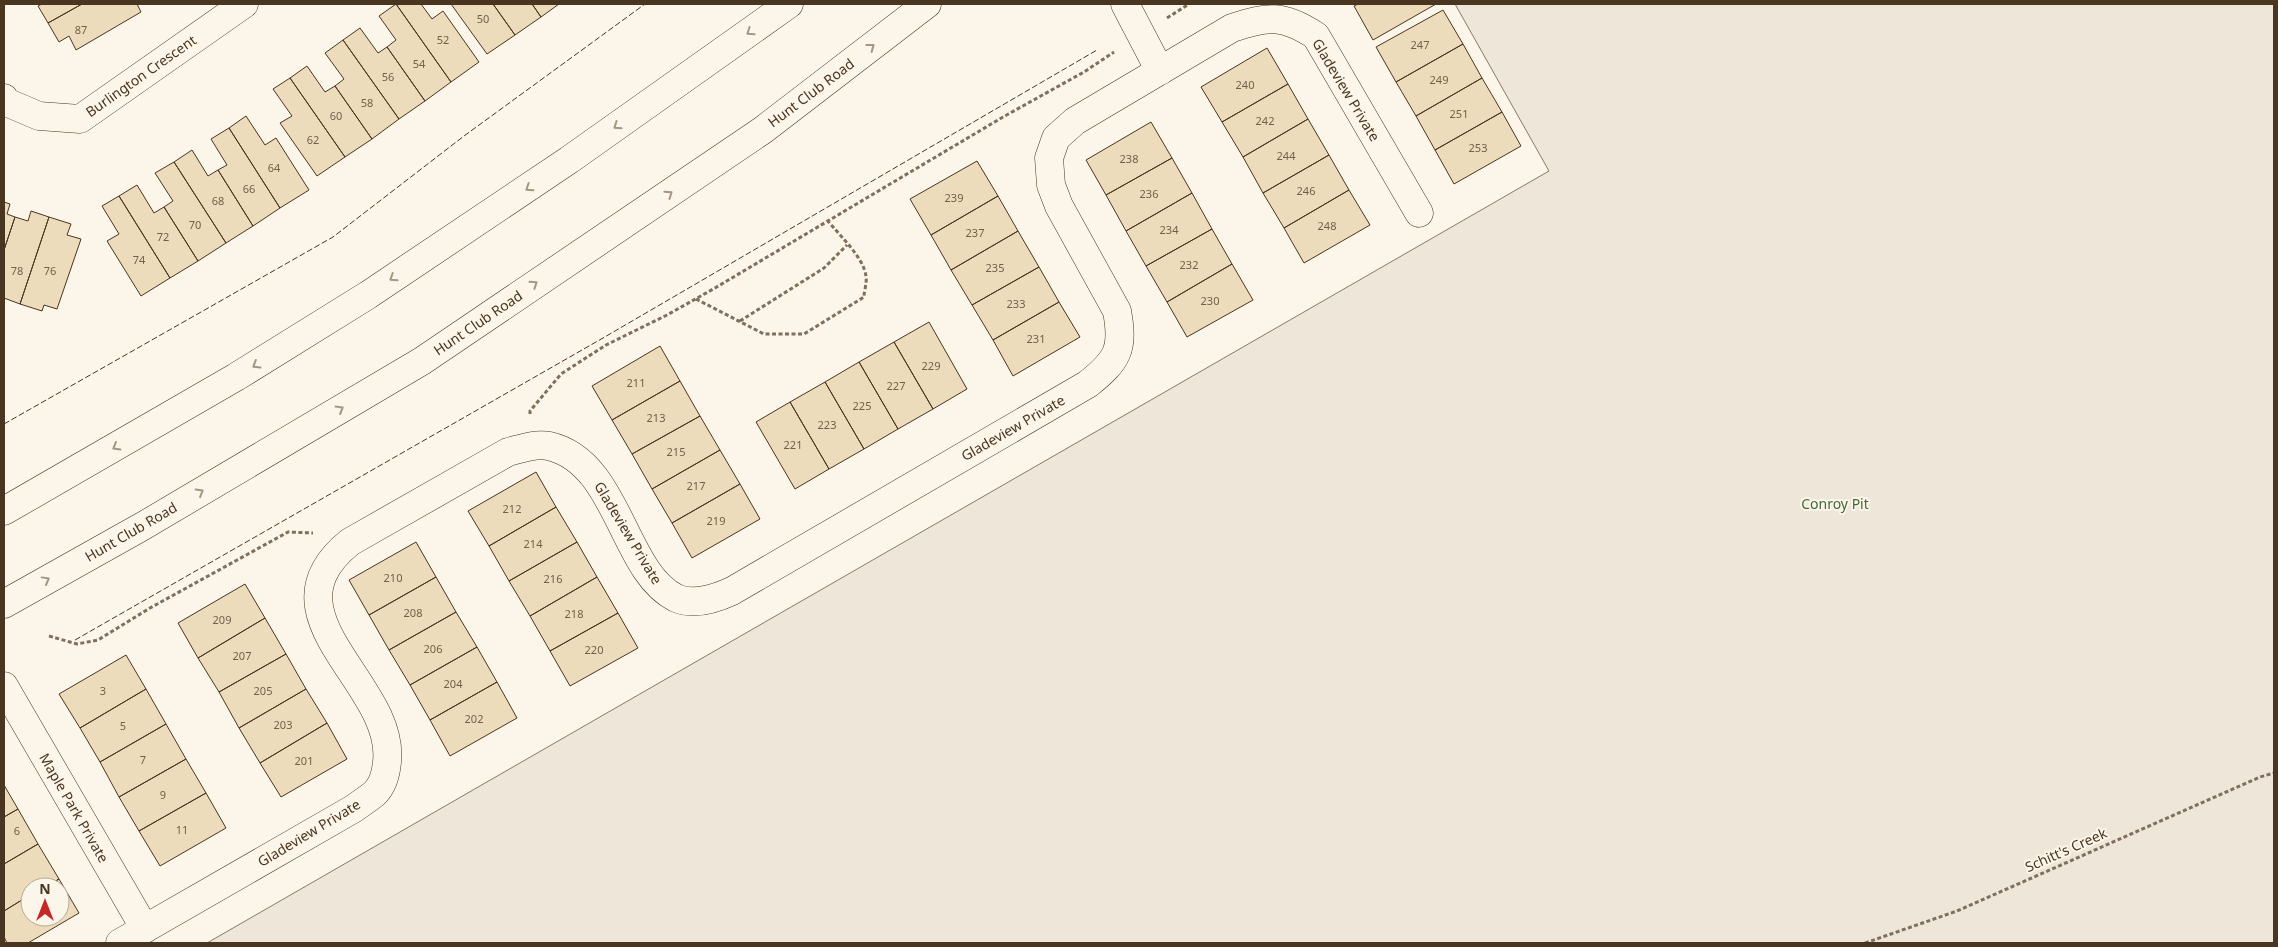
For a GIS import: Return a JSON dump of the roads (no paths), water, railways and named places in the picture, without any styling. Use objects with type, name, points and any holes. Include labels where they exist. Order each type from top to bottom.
[{"type":"street","name":"Burlington Crescent","points":[[4,98],[6,102],[39,116],[80,119],[244,4]]},
{"type":"street","points":[[4,511],[236,377],[368,295],[569,160],[790,4]]},
{"type":"street","name":"Hunt Club Road","points":[[4,604],[143,526],[422,361],[763,130],[927,4]]},
{"type":"street","points":[[1125,4],[1160,71]]},
{"type":"street","name":"Gladeview Private","points":[[120,943],[353,809],[376,792],[386,773],[389,750],[384,728],[322,620],[318,598],[319,581],[329,562],[350,542],[508,452],[529,447],[548,446],[580,463],[598,481],[646,567],[662,588],[678,599],[715,598],[732,591],[1088,384],[1104,371],[1118,353],[1120,329],[1118,310],[1059,206],[1050,185],[1049,158],[1056,138],[1075,120],[1232,28],[1259,19],[1282,19],[1302,27],[1316,36],[1419,213]]},
{"type":"street","name":"Maple Park Private","points":[[4,686],[145,929]]},
{"type":"park label","name":"Conroy Pit","points":[[1835,504]]}]
